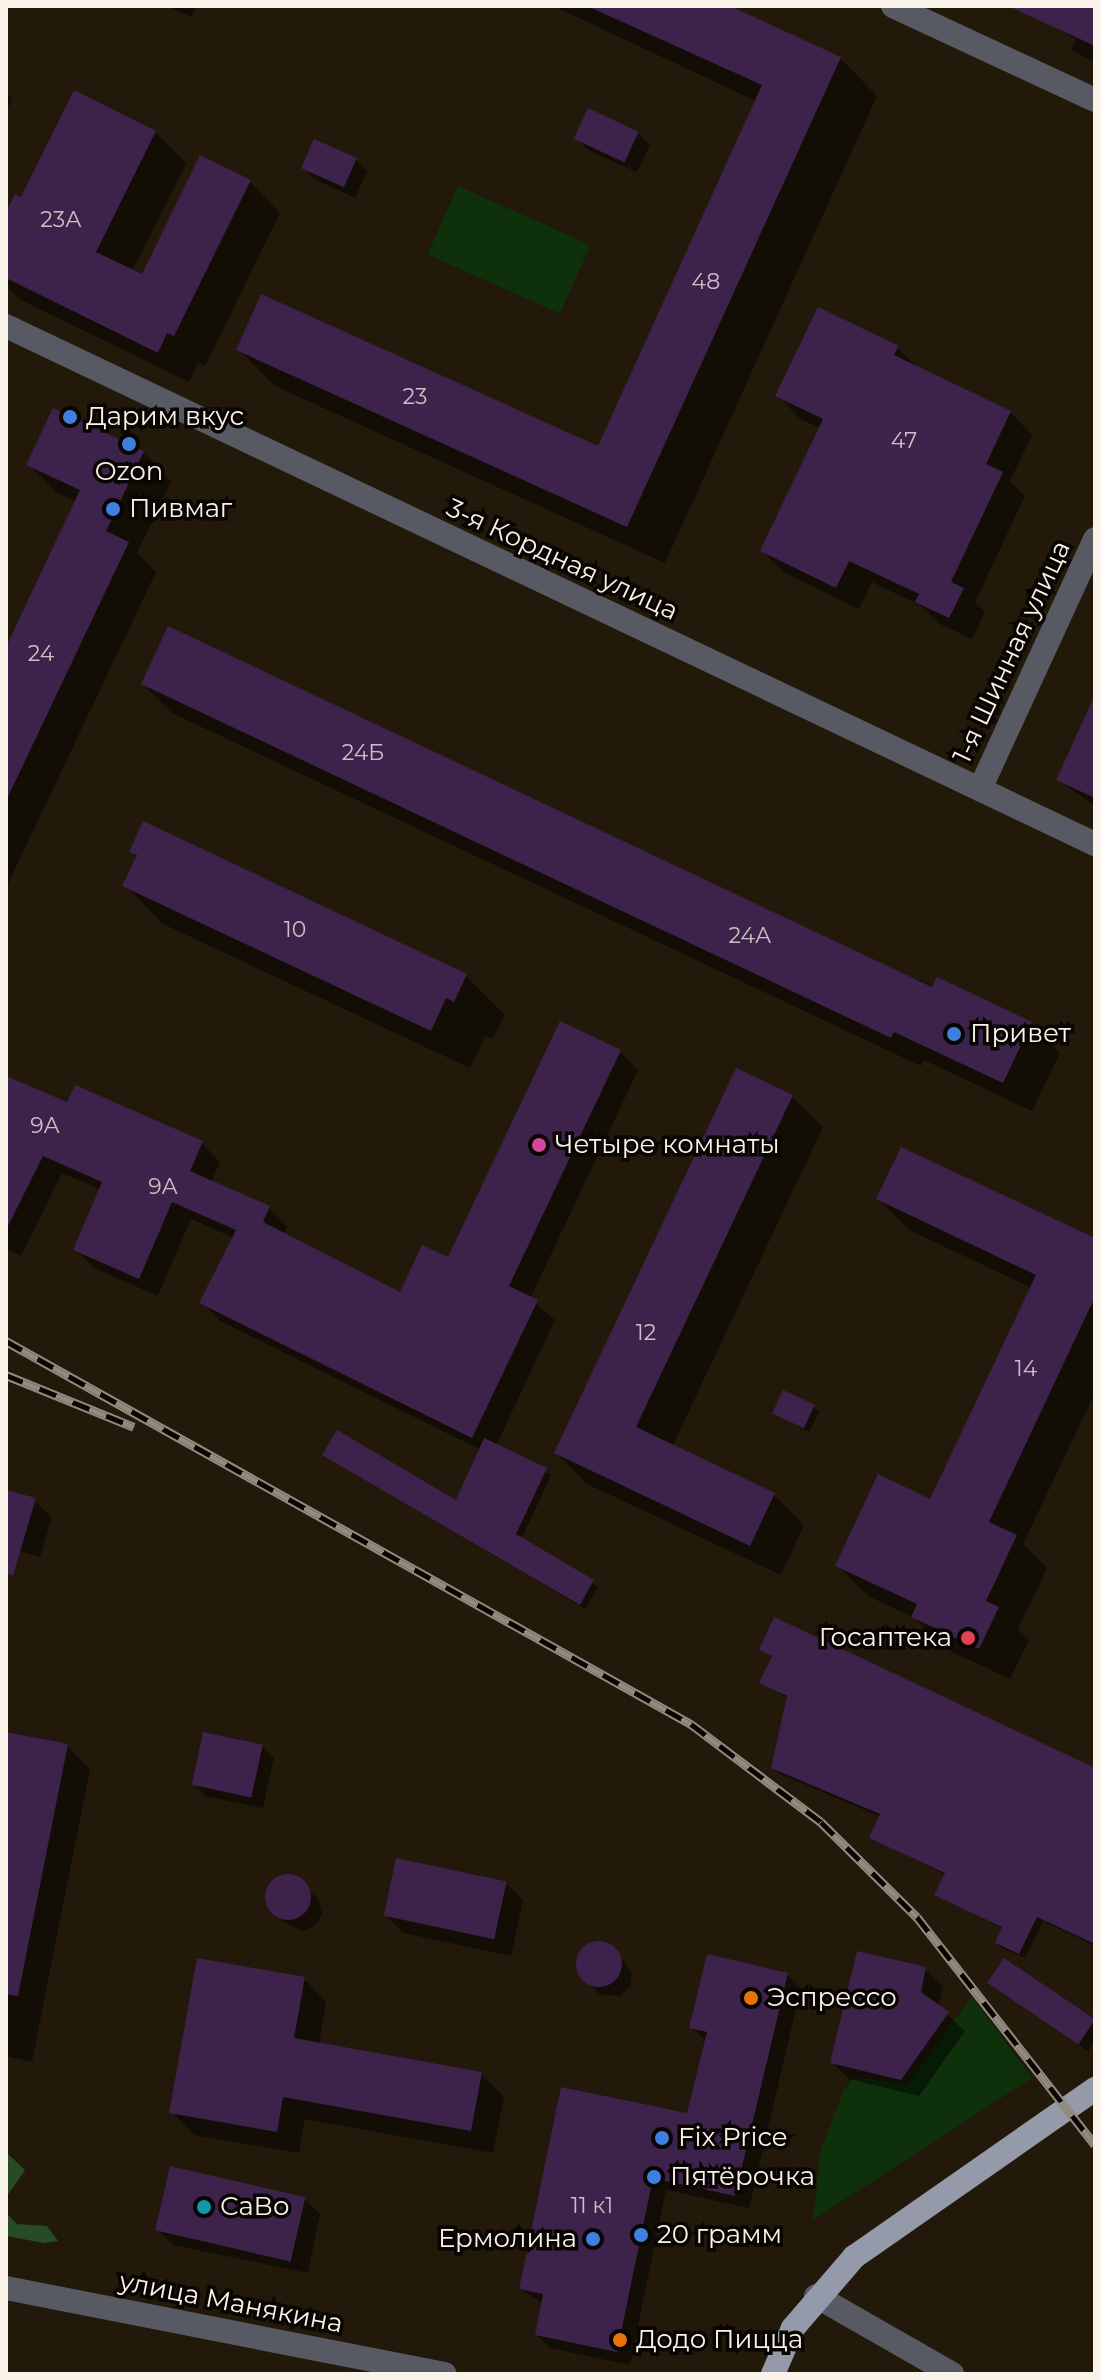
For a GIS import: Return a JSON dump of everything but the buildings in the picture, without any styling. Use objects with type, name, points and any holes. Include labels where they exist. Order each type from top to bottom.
[{"type":"main road","points":[[773,2374],[793,2328],[816,2296],[854,2257],[1095,2089]]},
{"type":"street","points":[[893,6],[1095,100]]},
{"type":"street","name":"3-я Кордная улица","points":[[6,326],[1095,844]]},
{"type":"street","name":"1-я Шинная улица","points":[[980,789],[1095,539]]},
{"type":"street","name":"улица Манякина","points":[[6,2288],[445,2374]]},
{"type":"street","points":[[816,2296],[952,2374]]},
{"type":"green space","points":[[458,186],[590,245],[560,313],[427,255]]},
{"type":"green space","points":[[972,1997],[1032,2078],[813,2220],[820,2153],[843,2091],[855,2077],[907,2084]]},
{"type":"green space","points":[[6,2152],[25,2170],[7,2196],[6,2212]]},
{"type":"green space","points":[[6,2213],[17,2224],[47,2226],[58,2241],[44,2243],[6,2236]]},
{"type":"railway","points":[[6,1341],[691,1724],[821,1822],[917,1917],[1095,2145]]},
{"type":"railway","points":[[6,1375],[134,1427]]},
{"type":"place","name":"Дарим вкус","points":[[70,417]]},
{"type":"place","name":"Ozon","points":[[129,444]]},
{"type":"place","name":"Пивмаг","points":[[113,509]]},
{"type":"place","name":"Привет","points":[[954,1034]]},
{"type":"place","name":"Четыре комнаты","points":[[539,1145]]},
{"type":"place","name":"Госаптека","points":[[968,1638]]},
{"type":"place","name":"Эспрессо","points":[[751,1998]]},
{"type":"place","name":"Fix Price","points":[[662,2138]]},
{"type":"place","name":"Пятёрочка","points":[[654,2177]]},
{"type":"place","name":"СаВо","points":[[204,2207]]},
{"type":"place","name":"20 грамм","points":[[641,2235]]},
{"type":"place","name":"Ермолина","points":[[593,2239]]},
{"type":"place","name":"Додо Пицца","points":[[620,2340]]}]
